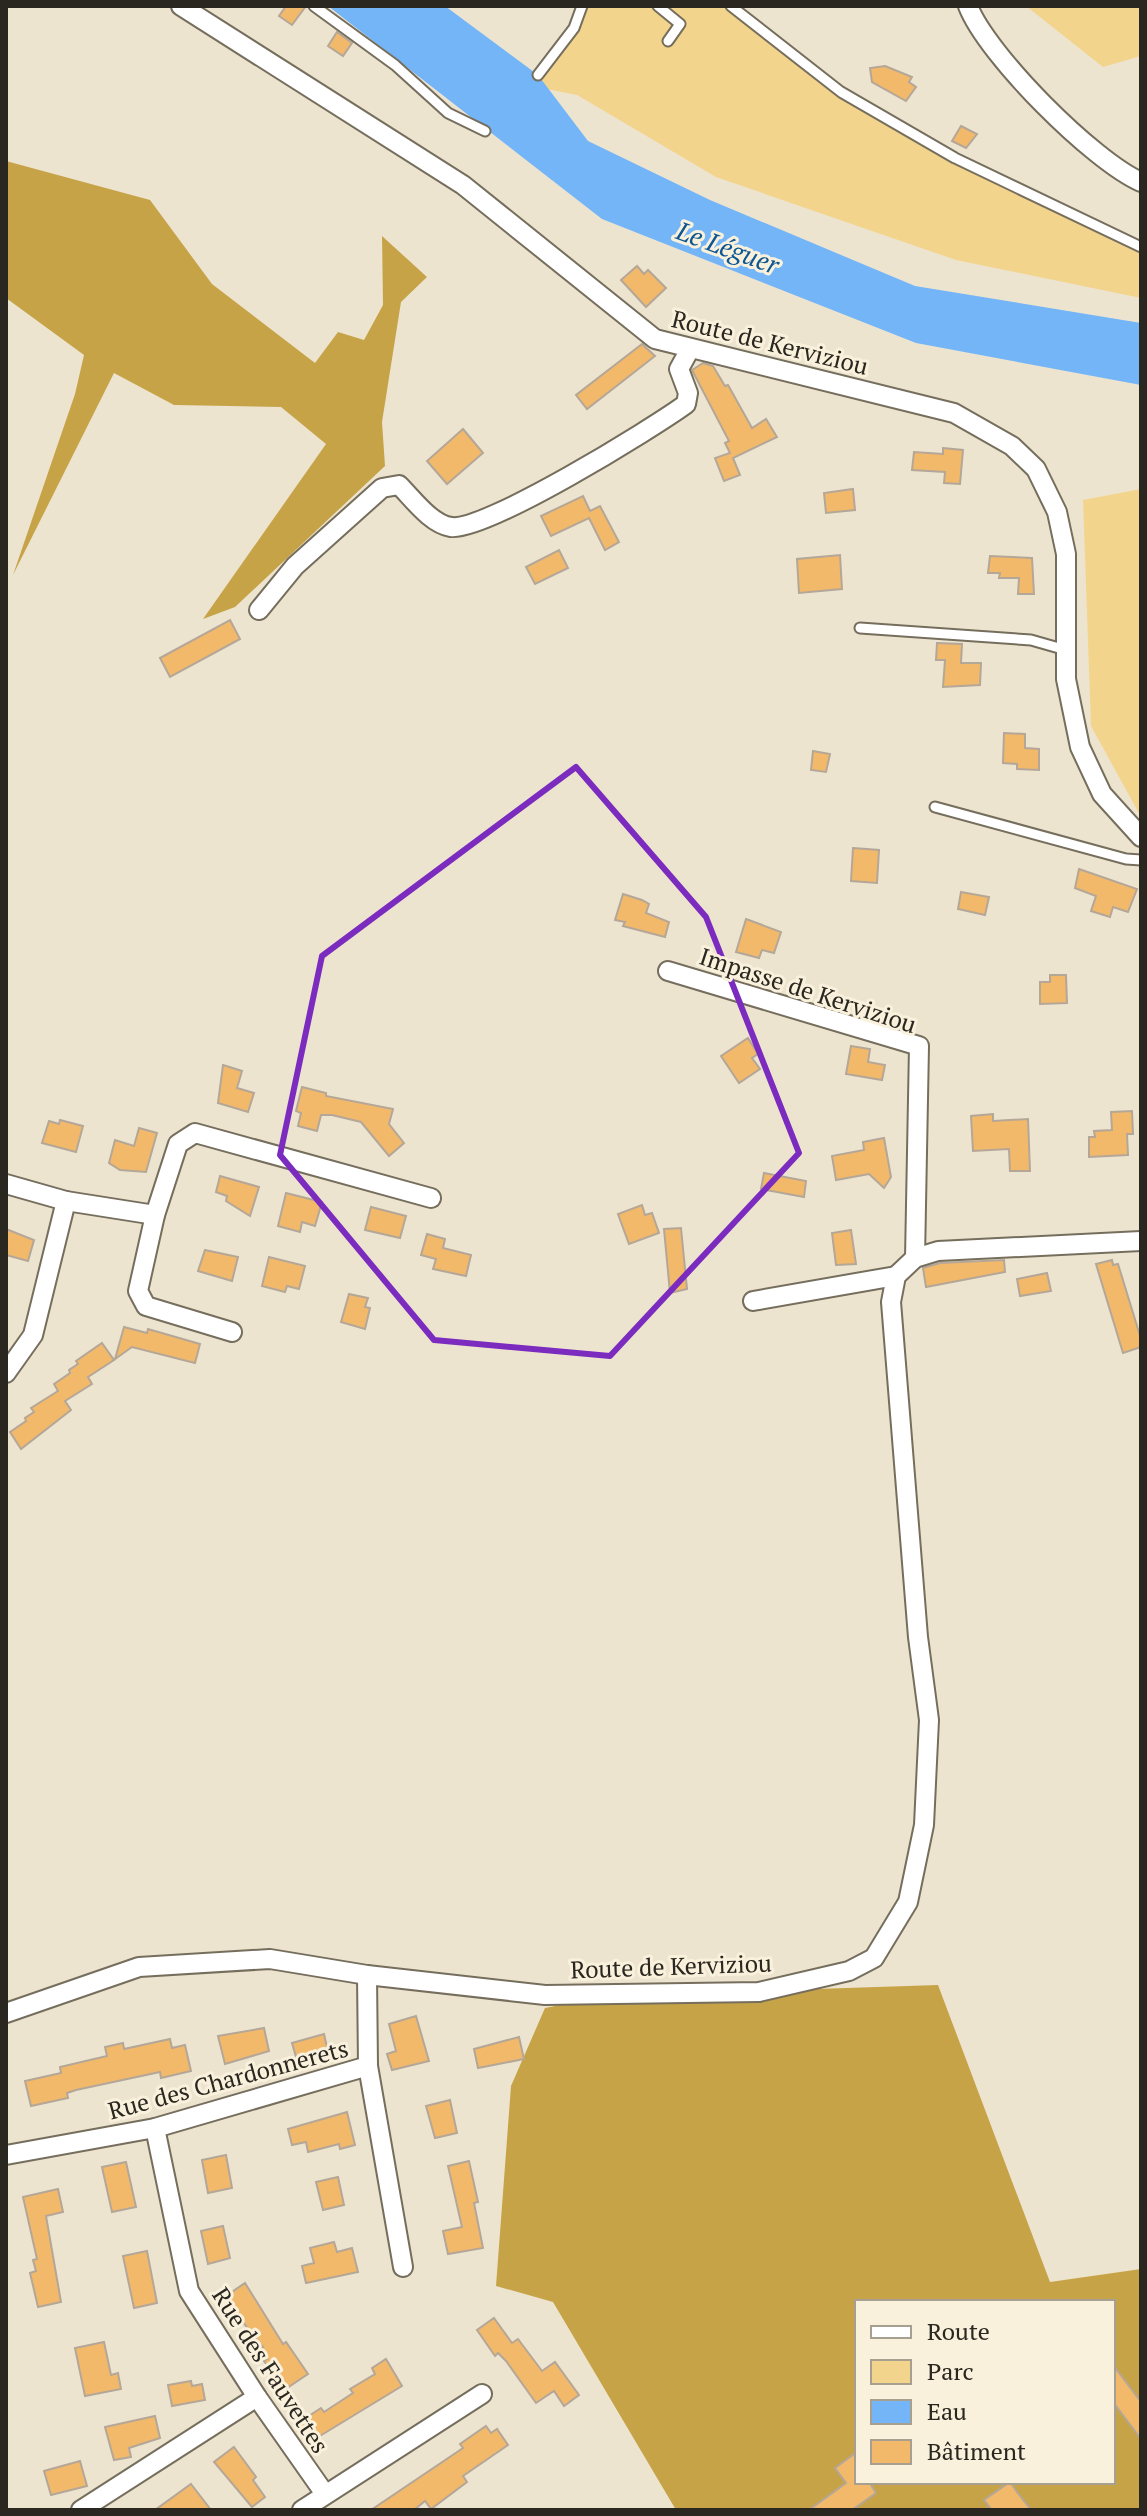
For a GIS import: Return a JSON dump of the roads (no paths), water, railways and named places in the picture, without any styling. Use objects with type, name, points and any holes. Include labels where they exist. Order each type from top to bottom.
[{"type":"street","name":"Route de Kerviziou","points":[[181,6],[463,185],[655,339],[954,413],[1012,446],[1036,469],[1057,512],[1066,554],[1066,679],[1080,747],[1102,794],[1141,837]]},
{"type":"street","points":[[968,6],[980,31],[1021,79],[1100,154],[1141,182]]},
{"type":"street","points":[[259,610],[295,566],[382,488],[399,485],[438,523],[458,527],[557,483],[644,434],[686,404],[688,393],[679,369],[690,349]]},
{"type":"street","name":"Impasse de Kerviziou","points":[[668,971],[919,1046],[915,1258]]},
{"type":"street","points":[[232,1332],[146,1306],[138,1291],[155,1215],[178,1144],[195,1133],[431,1198]]},
{"type":"street","points":[[6,1184],[66,1201],[155,1215]]},
{"type":"street","points":[[6,1373],[33,1335],[66,1201]]},
{"type":"street","points":[[753,1301],[896,1276],[915,1258],[938,1251],[1141,1241]]},
{"type":"street","name":"Route de Kerviziou","points":[[6,2013],[139,1967],[270,1959],[367,1975],[545,1995],[759,1992],[849,1971],[874,1958],[908,1902],[924,1825],[929,1720],[918,1637],[893,1356],[891,1302],[896,1276]]},
{"type":"street","points":[[367,1975],[368,2066],[403,2267]]},
{"type":"street","name":"Rue des Chardonnerets","points":[[6,2155],[155,2128],[368,2066]]},
{"type":"street","name":"Rue des Fauvettes","points":[[155,2128],[189,2291],[257,2397],[325,2494]]},
{"type":"street","points":[[302,2510],[482,2394]]},
{"type":"street","points":[[81,2510],[257,2397]]},
{"type":"lane","points":[[314,6],[395,65],[448,113],[485,131]]},
{"type":"lane","points":[[538,75],[574,28],[582,6]]},
{"type":"lane","points":[[658,6],[680,24],[668,41]]},
{"type":"lane","points":[[731,6],[841,92],[955,158],[1141,247]]},
{"type":"lane","points":[[860,628],[1031,640],[1066,650]]},
{"type":"lane","points":[[935,807],[1126,859],[1141,860]]},
{"type":"water","name":"Le Léguer","points":[[328,6],[445,6],[538,75],[588,141],[710,200],[915,286],[1141,323],[1141,385],[916,343],[602,219]]}]
